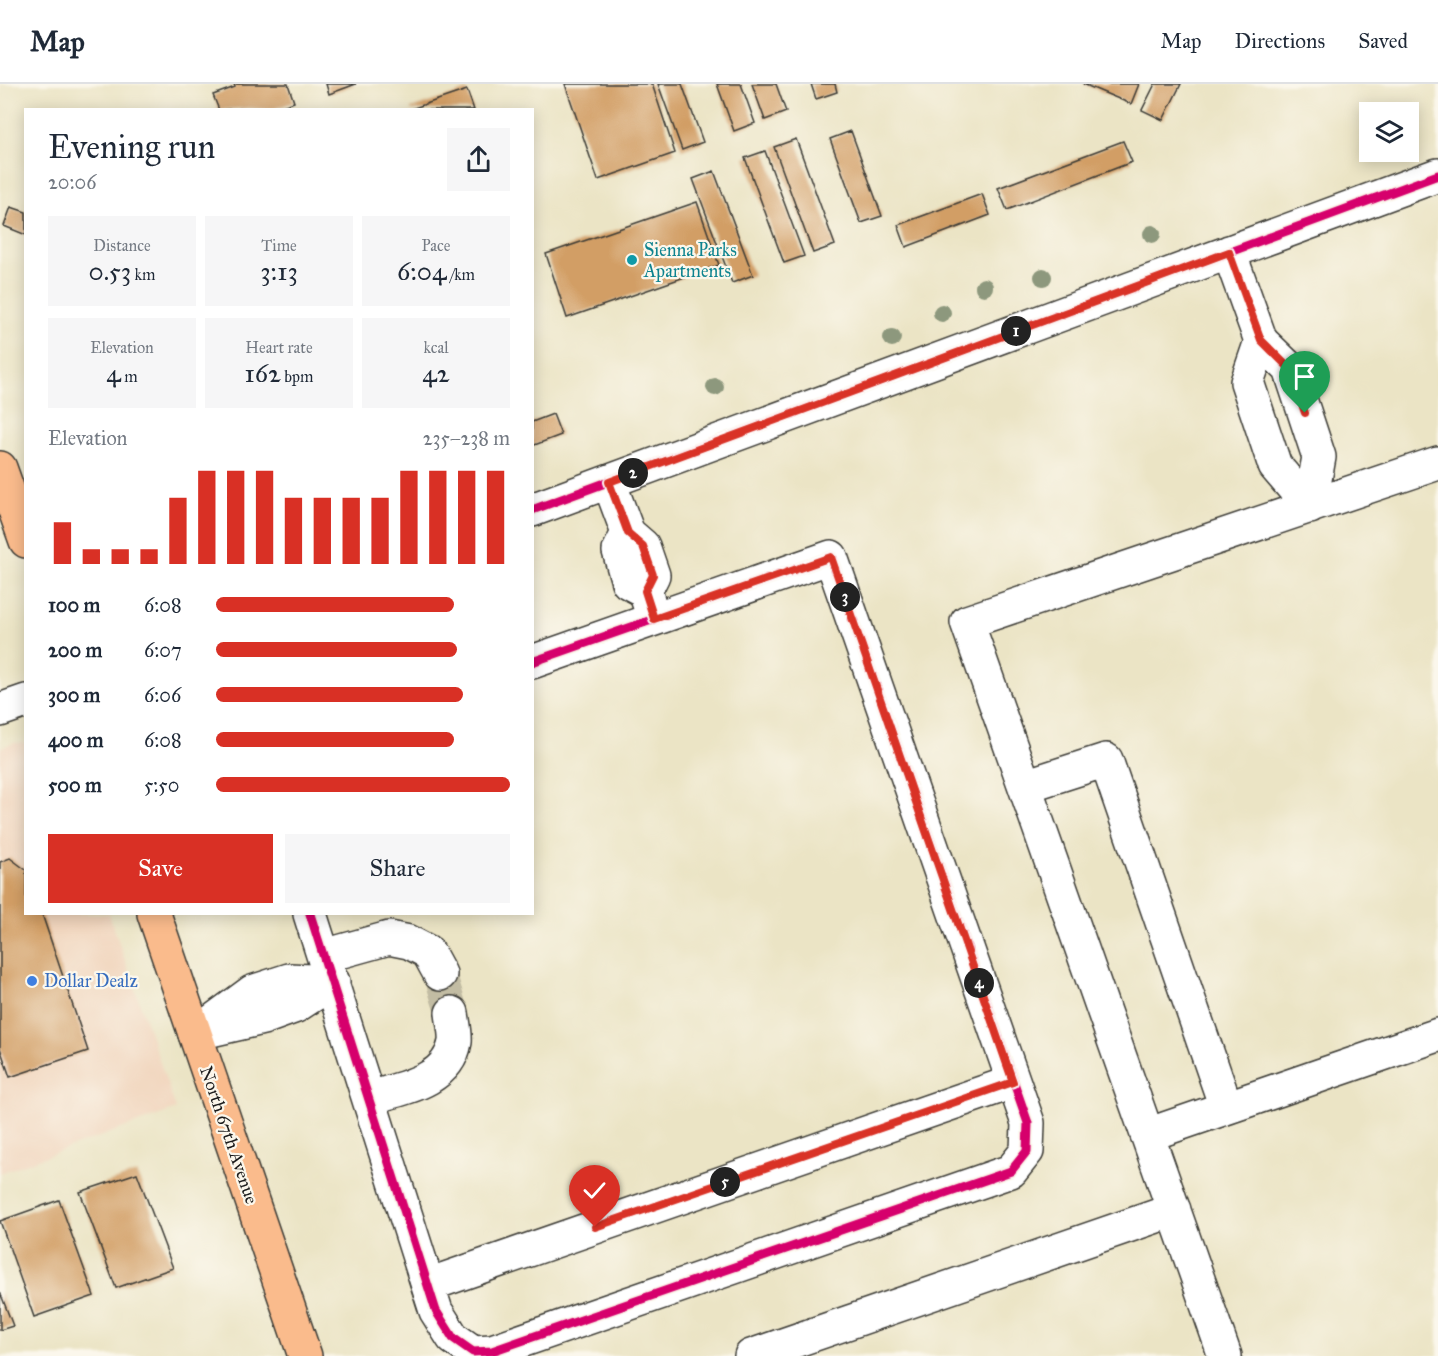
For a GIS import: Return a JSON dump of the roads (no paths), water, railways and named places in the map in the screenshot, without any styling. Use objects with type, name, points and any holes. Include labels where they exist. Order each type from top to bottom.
[{"type":"main road","points":[[0,468],[24,535]]},
{"type":"main road","name":"North 67th Avenue","points":[[154,915],[305,1356]]},
{"type":"street","points":[[534,509],[1438,175]]},
{"type":"street","points":[[1229,252],[1261,340],[1290,369],[1319,457],[1310,507]]},
{"type":"street","points":[[1261,340],[1247,382],[1275,466],[1310,507]]},
{"type":"street","points":[[1225,1356],[967,622],[1438,463]]},
{"type":"street","points":[[609,482],[628,533],[619,551],[628,582],[650,605]]},
{"type":"street","points":[[310,915],[436,1311],[453,1338],[472,1352],[492,1351],[1011,1171],[1027,1151],[1028,1123],[831,557],[650,605],[534,661]]},
{"type":"street","points":[[0,711],[24,702]]},
{"type":"street","points":[[1025,786],[1106,760],[1226,1107]]},
{"type":"street","points":[[195,1034],[252,992],[328,969],[389,938],[409,942],[428,952],[440,974]]},
{"type":"street","points":[[369,1098],[427,1080],[448,1062],[455,1040],[452,1013]]},
{"type":"street","points":[[1147,1134],[1438,1035]]},
{"type":"street","points":[[428,1285],[1013,1082]]},
{"type":"street","points":[[751,1356],[1174,1210]]},
{"type":"tunnel","points":[[440,974],[452,1013]]},
{"type":"place","name":"Sienna Parks Apartments","points":[[632,260]]},
{"type":"place","name":"Dollar Dealz","points":[[32,981]]}]
